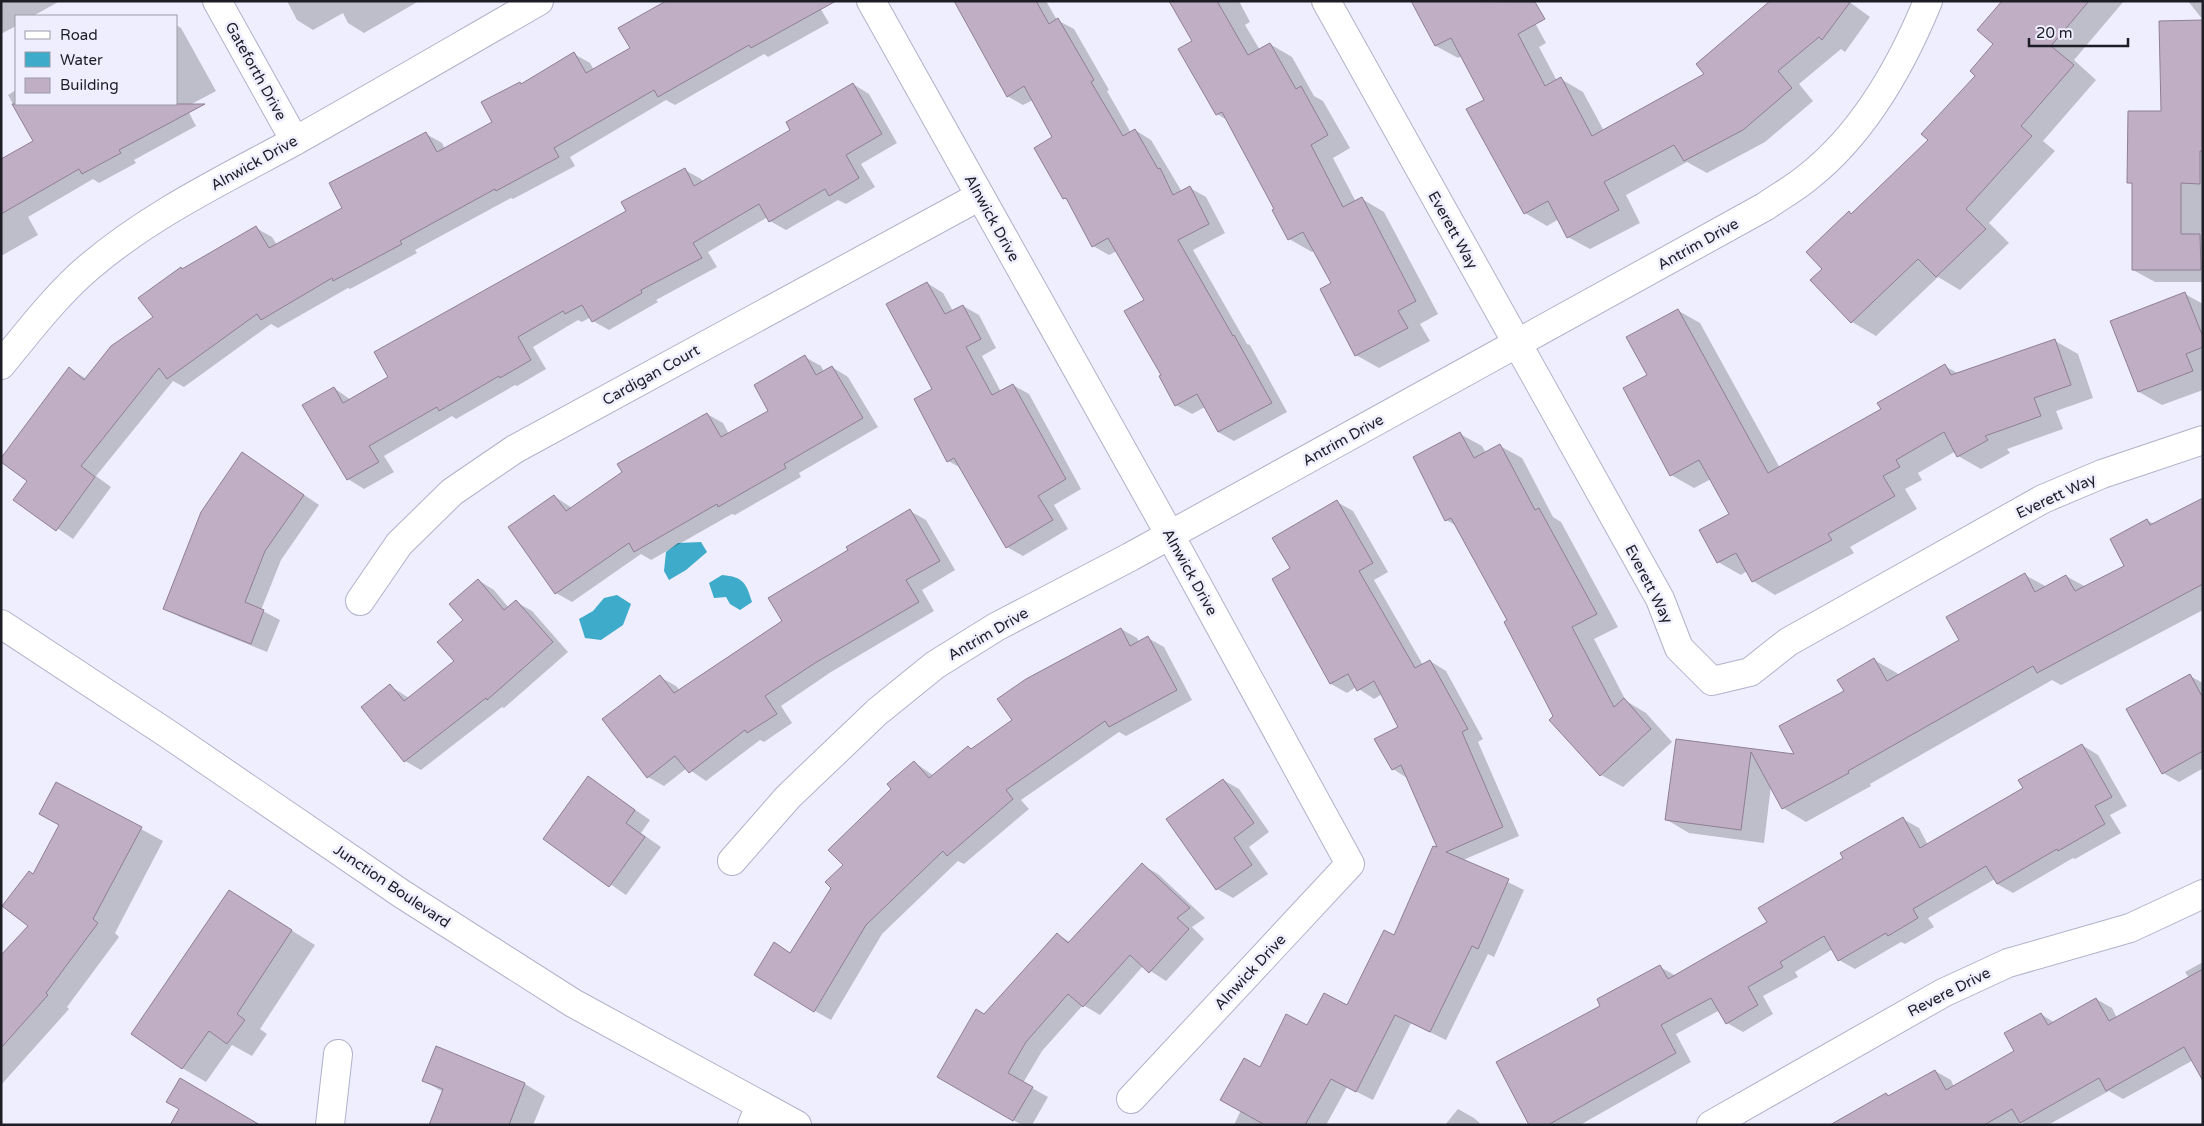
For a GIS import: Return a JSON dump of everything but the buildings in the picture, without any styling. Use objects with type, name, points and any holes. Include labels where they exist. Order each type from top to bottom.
[{"type":"street","name":"Gateforth Drive","points":[[217,1],[295,141]]},
{"type":"street","name":"Alnwick Drive","points":[[1,365],[43,314],[88,267],[129,235],[175,206],[295,141],[540,1]]},
{"type":"street","name":"Alnwick Drive","points":[[871,1],[1170,535],[1350,864],[1131,1099]]},
{"type":"street","name":"Everett Way","points":[[1326,1],[1660,600],[1679,648],[1712,681],[1750,672],[1788,642],[2043,499],[2102,474],[2203,440]]},
{"type":"street","name":"Antrim Drive","points":[[732,861],[788,797],[877,712],[935,665],[996,627],[1170,535],[1766,206],[1808,177],[1847,139],[1882,94],[1912,41],[1928,1]]},
{"type":"street","name":"Cardigan Court","points":[[360,601],[400,544],[452,492],[515,449],[980,196]]},
{"type":"street","name":"Junction Boulevard","points":[[1,624],[168,734],[402,894],[574,1003],[756,1115],[797,1125]]},
{"type":"street","name":"Revere Drive","points":[[1711,1125],[1943,993],[2008,963],[2130,928],[2203,894]]},
{"type":"street","points":[[330,1125],[338,1054]]},
{"type":"water","points":[[701,542],[707,552],[686,570],[669,580],[664,571],[666,552],[678,543]]},
{"type":"water","points":[[722,575],[740,579],[746,586],[752,602],[740,610],[730,604],[726,597],[714,598],[709,583]]},
{"type":"water","points":[[617,595],[631,604],[623,625],[601,640],[585,638],[579,619],[593,611],[604,598]]}]
